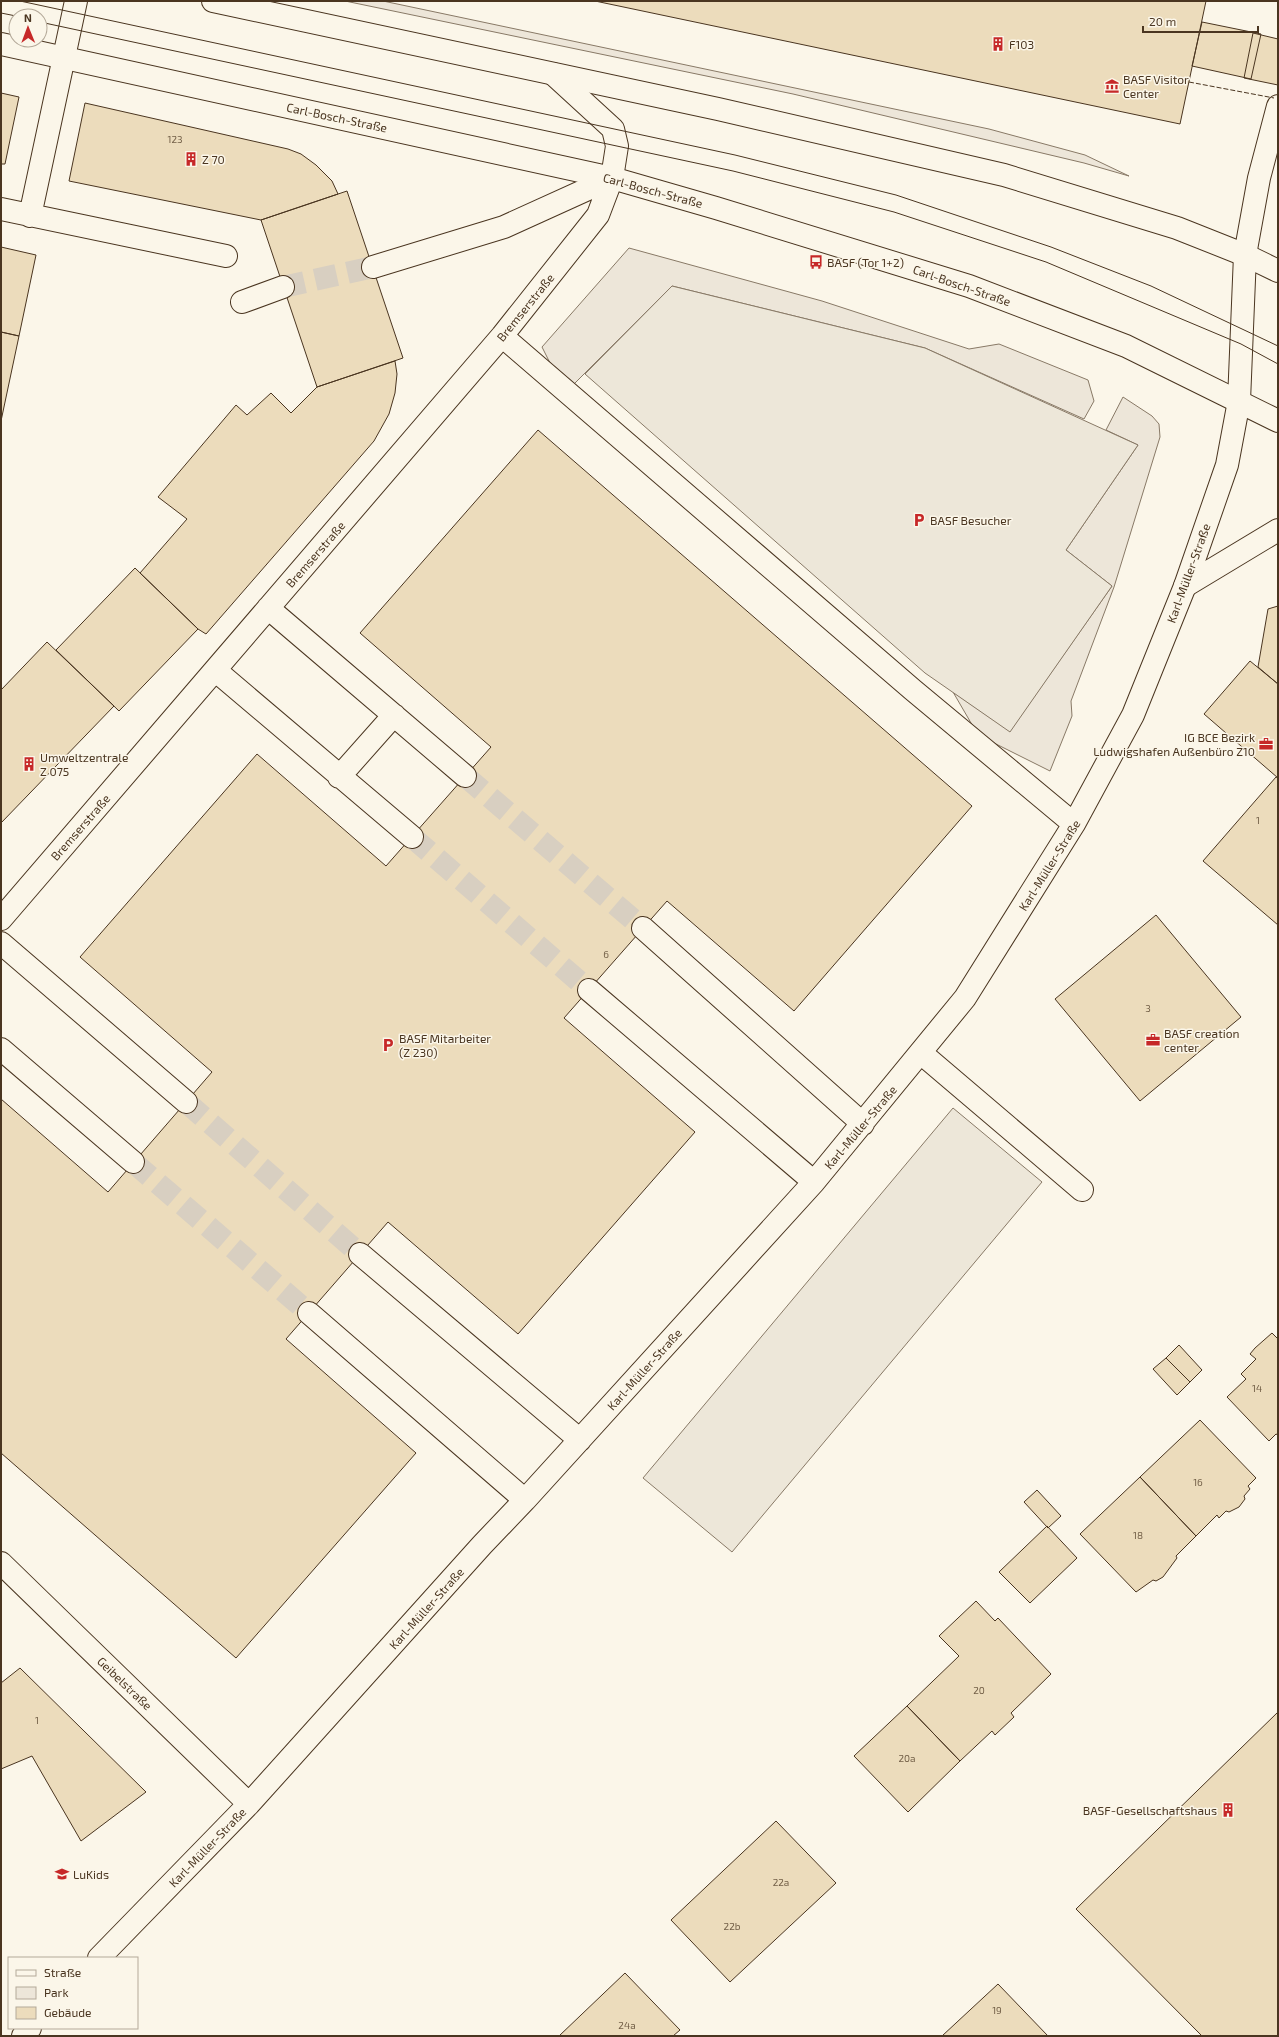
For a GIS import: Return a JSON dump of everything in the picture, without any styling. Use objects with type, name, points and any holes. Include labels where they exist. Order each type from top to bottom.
[{"type":"street","points":[[30,216],[76,1]]},
{"type":"street","points":[[212,1],[718,109],[1004,175],[1177,228],[1245,255],[1278,271]]},
{"type":"street","name":"Carl-Bosch-Straße","points":[[1,44],[612,178],[716,208],[969,286],[1126,346],[1278,421]]},
{"type":"street","name":"Bremserstraße","points":[[1,919],[502,336],[598,215],[612,178],[617,146],[613,129],[553,74]]},
{"type":"street","name":"Karl-Müller-Straße","points":[[100,1957],[249,1804],[482,1545],[580,1440],[814,1182],[864,1124],[965,998],[1074,824],[1133,715],[1185,586],[1227,466],[1239,401],[1245,255],[1260,178],[1278,106]]},
{"type":"street","points":[[373,267],[504,227],[612,178]]},
{"type":"street","points":[[1,210],[226,256]]},
{"type":"street","points":[[242,302],[283,287]]},
{"type":"street","points":[[502,336],[913,690],[1074,824]]},
{"type":"street","points":[[1185,586],[1278,530]]},
{"type":"street","points":[[268,608],[465,776]]},
{"type":"street","points":[[215,670],[412,837]]},
{"type":"street","points":[[339,776],[394,715]]},
{"type":"street","points":[[642,928],[864,1124]]},
{"type":"street","points":[[1,943],[186,1102]]},
{"type":"street","points":[[589,990],[814,1182]]},
{"type":"street","points":[[1,1049],[133,1162]]},
{"type":"street","points":[[921,1053],[1082,1190]]},
{"type":"street","points":[[360,1254],[580,1440]]},
{"type":"street","points":[[309,1313],[525,1500]]},
{"type":"street","name":"Geibelstraße","points":[[1,1563],[249,1804]]},
{"type":"green space","points":[[345,1],[383,1],[989,129],[1085,155],[1129,176],[1084,163],[793,94]]},
{"type":"green space","points":[[629,248],[822,301],[969,349],[999,344],[1088,380],[1094,401],[1084,419],[925,348],[672,286],[571,387],[555,373],[542,347]]},
{"type":"green space","points":[[1123,397],[1152,416],[1159,424],[1160,437],[1114,587],[1071,701],[1072,716],[1050,771],[978,735],[953,692],[1010,731],[1112,586],[1066,550],[1138,445],[1106,430]]},
{"type":"shaded area","name":"BASF Besucher","points":[[672,286],[925,348],[1138,445],[1066,550],[1112,586],[1010,732],[925,673],[585,374]]},
{"type":"shaded area","points":[[953,1108],[1042,1182],[732,1552],[643,1478]]},
{"type":"building","name":"F103","points":[[595,1],[1206,1],[1180,124]]},
{"type":"building","points":[[1202,22],[1261,34],[1251,79],[1192,66]]},
{"type":"building","points":[[1253,33],[1278,39],[1278,85],[1244,78]]},
{"type":"building","points":[[1,93],[19,97],[5,164],[1,164]]},
{"type":"building","name":"Z 70","points":[[85,103],[288,149],[301,154],[316,165],[332,181],[338,194],[261,220],[69,181]]},
{"type":"building","points":[[347,191],[403,358],[317,387],[261,220]]},
{"type":"building","points":[[1,247],[36,255],[19,336],[1,332]]},
{"type":"building","points":[[1,332],[19,336],[1,421]]},
{"type":"building","points":[[395,361],[397,374],[395,393],[389,414],[374,441],[206,634],[198,629],[140,573],[187,519],[158,497],[236,405],[247,415],[271,393],[291,413],[317,387]]},
{"type":"building","name":"BASF Mitarbeiter (Z 230)","points":[[538,430],[972,806],[794,1011],[667,901],[564,1018],[695,1132],[518,1334],[388,1222],[286,1339],[416,1453],[236,1658],[1,1453],[1,1099],[108,1192],[212,1072],[80,957],[257,754],[386,866],[491,747],[360,633]]},
{"type":"building","points":[[135,568],[198,629],[119,711],[56,650]]},
{"type":"building","points":[[1278,606],[1278,684],[1258,667],[1268,609]]},
{"type":"building","name":"Umweltzentrale Z 075","points":[[47,642],[114,706],[1,823],[1,690]]},
{"type":"building","points":[[1250,661],[1278,684],[1278,778],[1204,714]]},
{"type":"building","points":[[1276,777],[1278,778],[1278,925],[1203,861]]},
{"type":"building","points":[[1156,915],[1241,1017],[1140,1101],[1055,999]]},
{"type":"building","points":[[1272,1333],[1278,1339],[1278,1435],[1276,1434],[1269,1441],[1227,1397],[1246,1379],[1241,1374],[1256,1359],[1250,1354]]},
{"type":"building","points":[[1179,1345],[1202,1370],[1190,1382],[1166,1358]]},
{"type":"building","points":[[1166,1358],[1190,1382],[1177,1395],[1153,1369]]},
{"type":"building","points":[[1200,1420],[1256,1478],[1248,1486],[1250,1489],[1244,1496],[1245,1499],[1239,1507],[1229,1512],[1226,1511],[1219,1518],[1217,1515],[1196,1536],[1140,1477]]},
{"type":"building","points":[[1140,1477],[1196,1536],[1176,1556],[1177,1558],[1163,1577],[1156,1581],[1153,1580],[1136,1592],[1080,1534]]},
{"type":"building","points":[[1037,1490],[1061,1516],[1048,1528],[1024,1502]]},
{"type":"building","points":[[1047,1526],[1077,1558],[1030,1603],[999,1572]]},
{"type":"building","points":[[976,1601],[995,1621],[998,1618],[1051,1674],[1011,1713],[1014,1717],[995,1735],[992,1731],[960,1761],[907,1706],[959,1656],[939,1636]]},
{"type":"building","points":[[20,1668],[146,1792],[81,1841],[32,1756],[1,1769],[1,1683]]},
{"type":"building","points":[[907,1706],[960,1761],[908,1812],[854,1756]]},
{"type":"building","name":"BASF-Gesellschaftshaus","points":[[1278,1712],[1278,2036],[1202,2036],[1076,1909]]},
{"type":"building","points":[[776,1821],[836,1883],[730,1982],[671,1920]]},
{"type":"building","points":[[625,1973],[680,2030],[673,2036],[559,2036]]},
{"type":"building","points":[[998,1984],[1048,2036],[942,2036]]},
{"type":"tunnel","points":[[283,287],[373,267]]},
{"type":"tunnel","points":[[465,776],[643,928]]},
{"type":"tunnel","points":[[412,837],[589,990]]},
{"type":"tunnel","points":[[186,1102],[360,1254]]},
{"type":"tunnel","points":[[133,1162],[309,1313]]},
{"type":"tram line","points":[[20,1],[735,155],[896,195],[1051,247],[1151,286],[1278,346]]},
{"type":"tram line","points":[[1,13],[8,14]]},
{"type":"tram line","points":[[48,24],[733,171],[894,212],[1046,262],[1241,344],[1278,364]]},
{"type":"fence","points":[[1189,82],[1274,98]]},
{"type":"place","name":"F103","points":[[998,44]]},
{"type":"place","name":"BASF Visitor Center","points":[[1112,86]]},
{"type":"place","name":"Z 70","points":[[191,159]]},
{"type":"place","name":"BASF (Tor 1+2)","points":[[816,262]]},
{"type":"place","name":"BASF Besucher","points":[[919,520]]},
{"type":"place","name":"IG BCE Bezirk Ludwigshafen Außenbüro Z10","points":[[1266,744]]},
{"type":"place","name":"Umweltzentrale Z 075","points":[[29,764]]},
{"type":"place","name":"BASF creation center","points":[[1153,1040]]},
{"type":"place","name":"BASF Mitarbeiter (Z 230)","points":[[388,1045]]},
{"type":"place","name":"BASF-Gesellschaftshaus","points":[[1228,1810]]},
{"type":"place","name":"LuKids","points":[[62,1874]]}]
